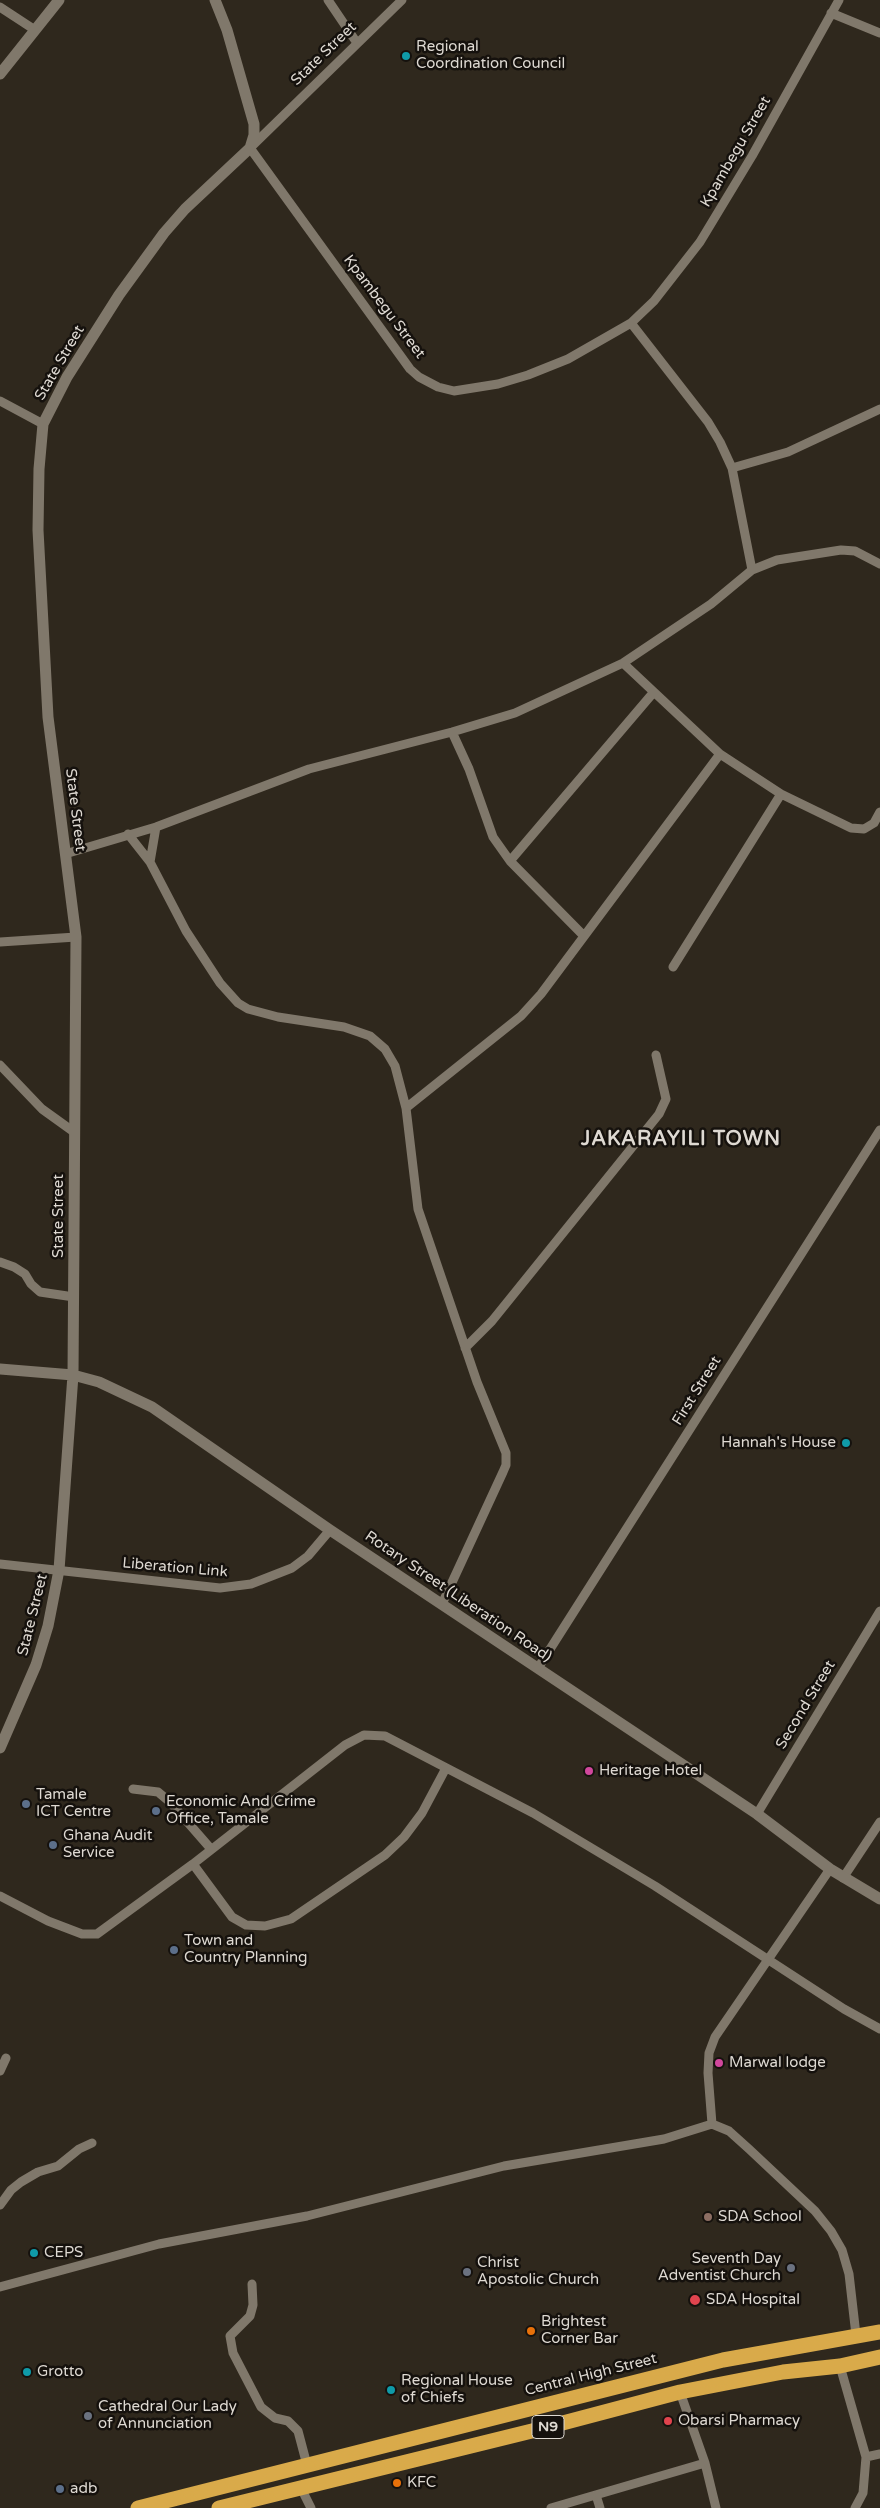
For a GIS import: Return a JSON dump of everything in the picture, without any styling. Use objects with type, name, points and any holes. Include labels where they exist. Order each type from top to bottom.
[{"type":"highway","name":"Central High Street","points":[[138,2508],[723,2360],[880,2332]]},
{"type":"highway","name":"N9","points":[[218,2508],[540,2429],[680,2392],[783,2372],[840,2366],[880,2357]]},
{"type":"highway","points":[[439,2453],[445,2431]]},
{"type":"street","points":[[0,74],[59,0]]},
{"type":"street","points":[[215,0],[227,30],[254,124],[254,135],[250,148]]},
{"type":"street","points":[[328,0],[357,43]]},
{"type":"street","name":"State Street","points":[[0,1748],[36,1665],[48,1626],[59,1570],[73,1375],[76,937],[48,717],[38,503],[44,424],[67,377],[120,295],[164,233],[185,209],[402,0]]},
{"type":"street","name":"Kpambegu Street","points":[[250,148],[410,369],[419,377],[454,391],[498,384],[528,376],[568,359],[631,323],[654,301],[700,242],[839,0]]},
{"type":"street","points":[[0,7],[35,30]]},
{"type":"street","points":[[832,13],[880,33]]},
{"type":"street","points":[[631,323],[708,422],[720,442],[732,468],[752,570]]},
{"type":"street","points":[[0,401],[44,424]]},
{"type":"street","points":[[732,468],[788,452],[880,409]]},
{"type":"street","points":[[65,854],[156,827],[309,768],[452,732],[515,713],[623,664],[711,604],[752,570],[777,560],[841,550],[855,551],[880,564]]},
{"type":"street","points":[[623,664],[653,694],[720,754],[781,794],[851,828],[864,829],[874,823],[880,812]]},
{"type":"street","points":[[510,861],[653,694]]},
{"type":"street","points":[[452,732],[469,769],[493,837],[510,861],[583,935]]},
{"type":"street","points":[[406,1108],[521,1016],[541,994],[583,935],[720,754]]},
{"type":"street","points":[[673,967],[781,794]]},
{"type":"street","points":[[150,862],[156,827]]},
{"type":"street","points":[[128,834],[150,862],[186,931],[230,995],[248,1009],[278,1017],[344,1027],[370,1036],[385,1049],[396,1066],[406,1108],[418,1209],[465,1348],[506,1453],[506,1465],[442,1604]]},
{"type":"street","points":[[0,942],[76,937]]},
{"type":"street","points":[[465,1348],[492,1322],[659,1114],[666,1099],[656,1055]]},
{"type":"street","points":[[0,1065],[42,1109],[74,1132]]},
{"type":"street","name":"First Street","points":[[538,1668],[880,1130]]},
{"type":"street","points":[[0,1262],[14,1267],[25,1274],[31,1284],[40,1292],[74,1297]]},
{"type":"street","name":"Rotary Street (Liberation Road)","points":[[0,1369],[73,1375],[107,1385],[152,1407],[330,1530],[756,1814],[843,1878],[880,1899]]},
{"type":"street","name":"Liberation Link","points":[[0,1564],[220,1588],[251,1584],[292,1568],[308,1556],[330,1530]]},
{"type":"street","name":"Second Street","points":[[756,1814],[880,1611]]},
{"type":"street","points":[[0,1896],[54,1923],[82,1934],[97,1934],[193,1864],[210,1848],[345,1745],[364,1735],[385,1736],[533,1813],[767,1958],[844,2009],[880,2029]]},
{"type":"street","points":[[193,1864],[232,1917],[246,1925],[265,1926],[291,1919],[384,1855],[404,1837],[422,1813],[446,1768]]},
{"type":"street","points":[[134,1789],[158,1792],[170,1802],[210,1848]]},
{"type":"street","points":[[843,1878],[880,1822]]},
{"type":"street","points":[[712,2124],[709,2096],[709,2053],[715,2037],[767,1958],[830,1869]]},
{"type":"street","points":[[0,2071],[6,2058]]},
{"type":"street","points":[[0,2287],[159,2244],[307,2216],[504,2166],[664,2139],[712,2124],[729,2131],[815,2211],[831,2231],[842,2250],[849,2274],[856,2336]]},
{"type":"street","points":[[0,2205],[11,2190],[21,2182],[38,2172],[58,2166],[79,2149],[92,2143]]},
{"type":"street","points":[[252,2284],[253,2305],[250,2316],[230,2336],[233,2353],[261,2407],[275,2418],[288,2421],[298,2431],[307,2465]]},
{"type":"street","points":[[840,2366],[866,2457],[863,2493],[855,2508]]},
{"type":"street","points":[[680,2392],[705,2463],[716,2508]]},
{"type":"street","points":[[866,2457],[880,2454]]},
{"type":"street","points":[[551,2508],[705,2463]]},
{"type":"street","points":[[301,2488],[311,2508]]},
{"type":"street","points":[[596,2495],[600,2508]]},
{"type":"place","name":"Regional Coordination Council","points":[[406,56]]},
{"type":"place","name":"Hannah's House","points":[[846,1443]]},
{"type":"place","name":"Heritage Hotel","points":[[589,1771]]},
{"type":"place","name":"Tamale ICT Centre","points":[[26,1804]]},
{"type":"place","name":"Economic And Crime Office, Tamale","points":[[156,1811]]},
{"type":"place","name":"Ghana Audit Service","points":[[53,1845]]},
{"type":"place","name":"Town and Country Planning","points":[[174,1950]]},
{"type":"place","name":"Marwal lodge","points":[[719,2063]]},
{"type":"place","name":"SDA School","points":[[708,2217]]},
{"type":"place","name":"CEPS","points":[[34,2253]]},
{"type":"place","name":"Seventh Day Adventist Church","points":[[791,2268]]},
{"type":"place","name":"Christ Apostolic Church","points":[[467,2272]]},
{"type":"place","name":"SDA Hospital","points":[[695,2300]]},
{"type":"place","name":"Brightest Corner Bar","points":[[531,2331]]},
{"type":"place","name":"Grotto","points":[[27,2372]]},
{"type":"place","name":"Regional House of Chiefs","points":[[391,2390]]},
{"type":"place","name":"Cathedral Our Lady of Annunciation","points":[[88,2416]]},
{"type":"place","name":"Obarsi Pharmacy","points":[[668,2421]]},
{"type":"place","name":"KFC","points":[[397,2483]]},
{"type":"place","name":"adb","points":[[60,2489]]},
{"type":"district","name":"JAKARAYILI TOWN","points":[[681,1140]]}]
